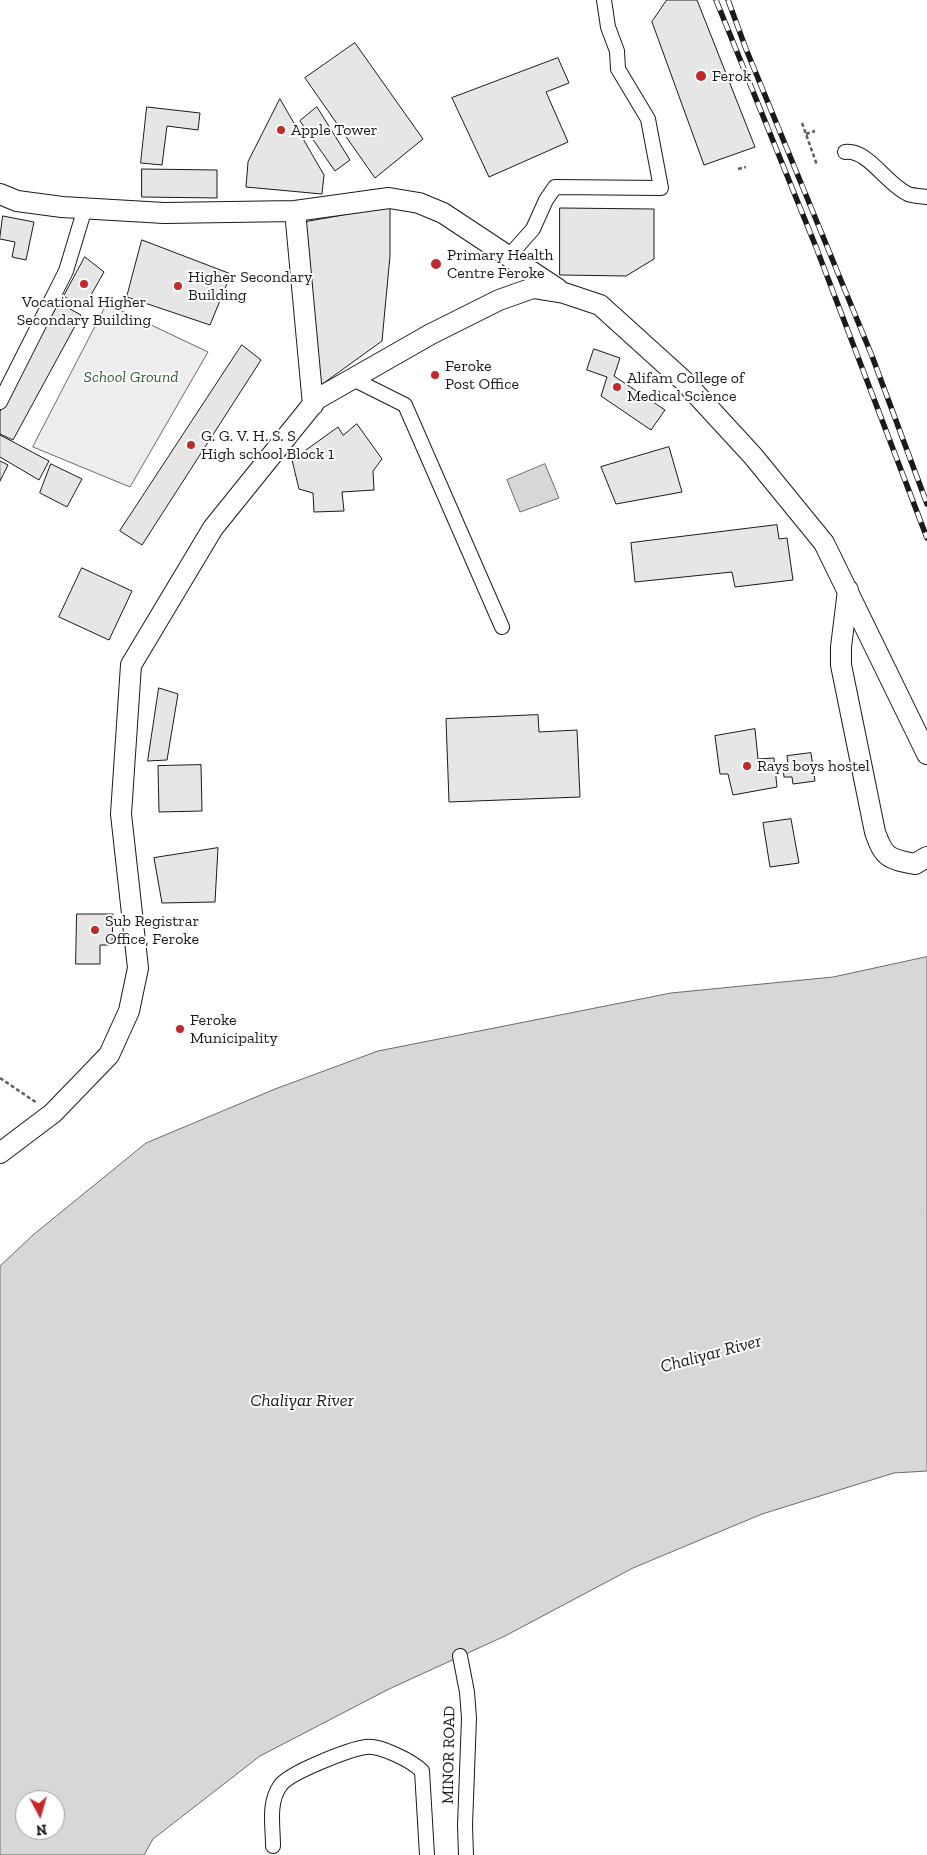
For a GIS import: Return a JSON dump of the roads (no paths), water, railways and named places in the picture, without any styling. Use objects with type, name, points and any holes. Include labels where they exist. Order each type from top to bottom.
[{"type":"main road","points":[[0,194],[17,201],[164,213],[295,211],[389,198],[419,202],[444,213],[564,293]]},
{"type":"main road","points":[[295,211],[313,405]]},
{"type":"main road","points":[[0,1153],[53,1113],[109,1056],[129,1011],[138,968],[121,814],[131,666],[213,528],[318,399],[431,334],[499,300],[532,288],[564,293],[600,306],[684,381],[753,456],[824,542],[927,754]]},
{"type":"main road","points":[[848,590],[840,647],[841,665],[875,832],[881,849],[893,860],[915,864],[927,857]]},
{"type":"street","points":[[508,256],[533,229],[546,200],[555,188],[661,188],[648,120],[618,69],[617,51],[608,27],[604,0]]},
{"type":"street","points":[[845,152],[855,151],[865,157],[882,174],[909,194],[927,197]]},
{"type":"street","points":[[0,402],[66,271],[85,208]]},
{"type":"street","points":[[352,379],[405,404],[502,626]]},
{"type":"street","name":"MINOR ROAD","points":[[460,1656],[467,1692],[469,1718],[465,1825],[466,1855]]},
{"type":"street","points":[[274,1846],[272,1803],[280,1784],[306,1768],[367,1746],[380,1749],[415,1764],[422,1770],[427,1855]]},
{"type":"water","points":[[545,464],[559,498],[520,512],[507,480]]},
{"type":"water","name":"Chaliyar River","points":[[927,957],[927,1471],[894,1473],[762,1514],[633,1568],[505,1636],[389,1689],[260,1756],[153,1839],[144,1855],[0,1855],[0,1266],[33,1235],[146,1143],[275,1089],[378,1051],[671,993],[833,977]]},
{"type":"railway","points":[[716,0],[816,247],[927,538]]},
{"type":"railway","points":[[728,0],[746,49],[872,356],[927,504]]},
{"type":"place","name":"Ferok","points":[[701,76]]},
{"type":"place","name":"Apple Tower","points":[[281,130]]},
{"type":"place","name":"Primary Health Centre Feroke","points":[[436,264]]},
{"type":"place","name":"Vocational Higher Secondary Building","points":[[84,284]]},
{"type":"place","name":"Higher Secondary Building","points":[[178,286]]},
{"type":"place","name":"Feroke Post Office","points":[[435,375]]},
{"type":"place","name":"Alifam College of Medical Science","points":[[617,387]]},
{"type":"place","name":"G. G. V. H. S. S High school Block 1","points":[[191,445]]},
{"type":"place","name":"Rays boys hostel","points":[[747,766]]},
{"type":"place","name":"Sub Registrar Office, Feroke","points":[[95,930]]},
{"type":"place","name":"Feroke Municipality","points":[[180,1029]]},
{"type":"park label","name":"School Ground","points":[[131,377]]}]
